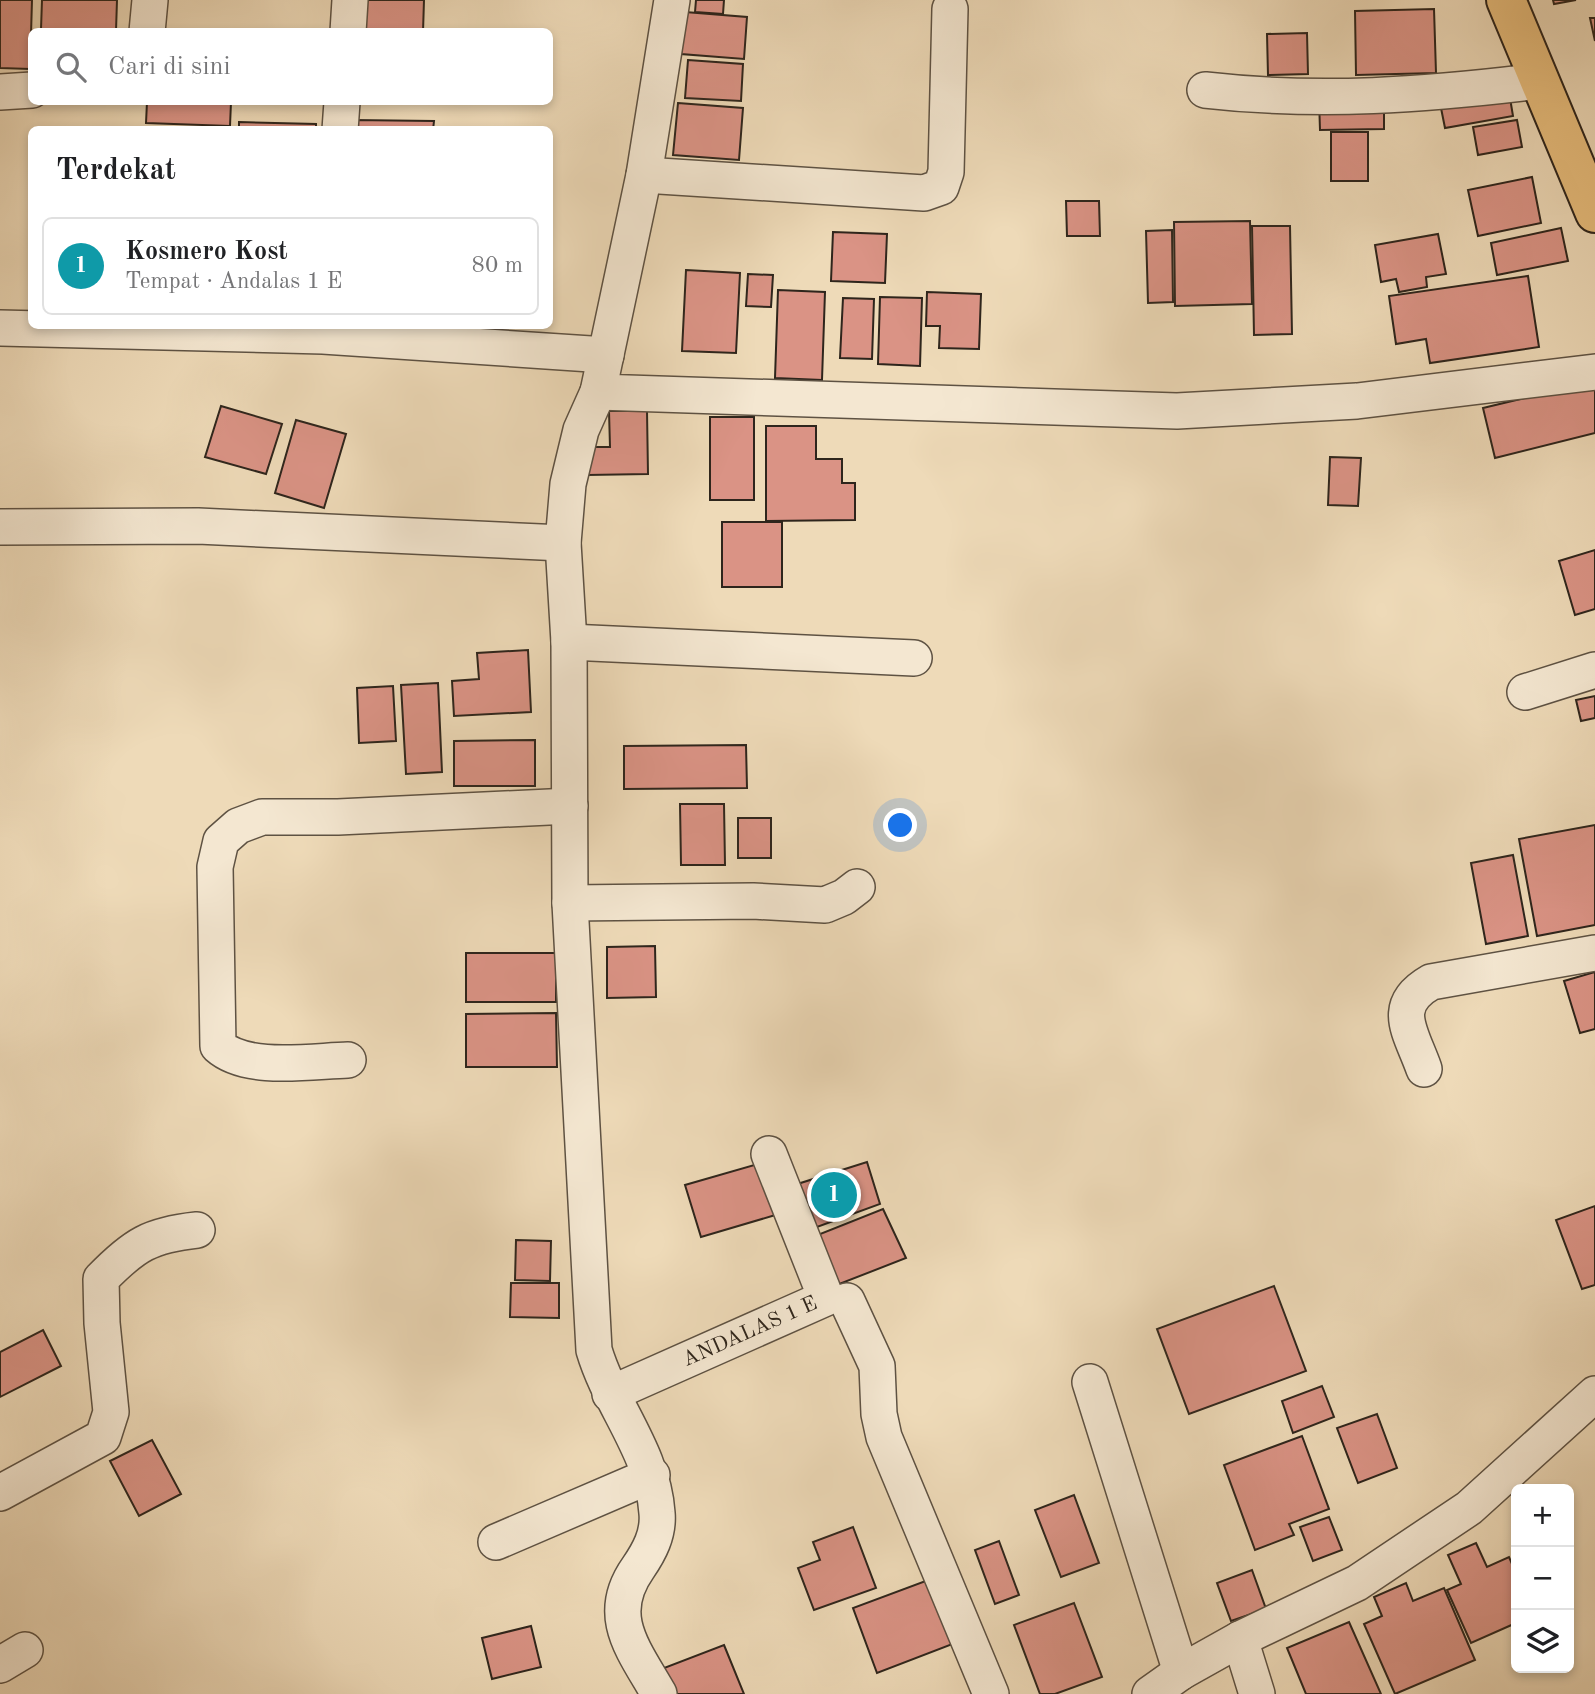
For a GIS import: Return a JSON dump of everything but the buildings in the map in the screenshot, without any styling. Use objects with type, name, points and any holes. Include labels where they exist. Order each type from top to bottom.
[{"type":"main road","points":[[1506,0],[1592,198]]},
{"type":"street","points":[[147,28],[150,0]]},
{"type":"street","points":[[348,28],[351,0]]},
{"type":"street","points":[[659,1694],[629,1641],[621,1615],[621,1599],[626,1584],[648,1553],[654,1538],[658,1516],[652,1475],[638,1441],[610,1394],[594,1350],[570,903],[569,642],[563,543],[568,484],[581,430],[598,391],[644,175],[672,0]]},
{"type":"street","points":[[644,175],[911,193],[924,193],[941,187],[946,172],[950,9]]},
{"type":"street","points":[[1205,90],[1278,98],[1424,94],[1540,81]]},
{"type":"street","points":[[0,92],[28,90]]},
{"type":"street","points":[[340,126],[342,105]]},
{"type":"street","points":[[0,328],[28,328]]},
{"type":"street","points":[[162,329],[323,330],[606,355]]},
{"type":"street","points":[[598,391],[1177,411],[1357,401],[1595,372]]},
{"type":"street","points":[[0,527],[198,526],[563,543]]},
{"type":"street","points":[[569,642],[914,659]]},
{"type":"street","points":[[1525,692],[1595,670]]},
{"type":"street","points":[[348,1060],[252,1062],[226,1053],[218,1045],[215,867],[221,841],[238,826],[262,817],[338,817],[570,806]]},
{"type":"street","points":[[570,903],[753,901],[825,905],[844,898],[857,887]]},
{"type":"street","points":[[1424,1069],[1405,1015],[1408,1000],[1419,989],[1431,982],[1595,953]]},
{"type":"street","name":"ANDALAS 1 E","points":[[610,1394],[826,1298],[769,1154]]},
{"type":"street","points":[[0,1493],[103,1437],[111,1412],[102,1323],[101,1279],[129,1250],[167,1233],[197,1230]]},
{"type":"street","points":[[847,1301],[877,1366],[879,1414],[884,1437],[991,1694]]},
{"type":"street","points":[[1090,1382],[1181,1672]]},
{"type":"street","points":[[1150,1694],[1181,1672],[1240,1639],[1357,1583],[1469,1508],[1595,1394]]},
{"type":"street","points":[[496,1542],[652,1475]]},
{"type":"street","points":[[1240,1639],[1257,1694]]},
{"type":"place","name":"Kosmero Kost","points":[[834,1195]]}]
